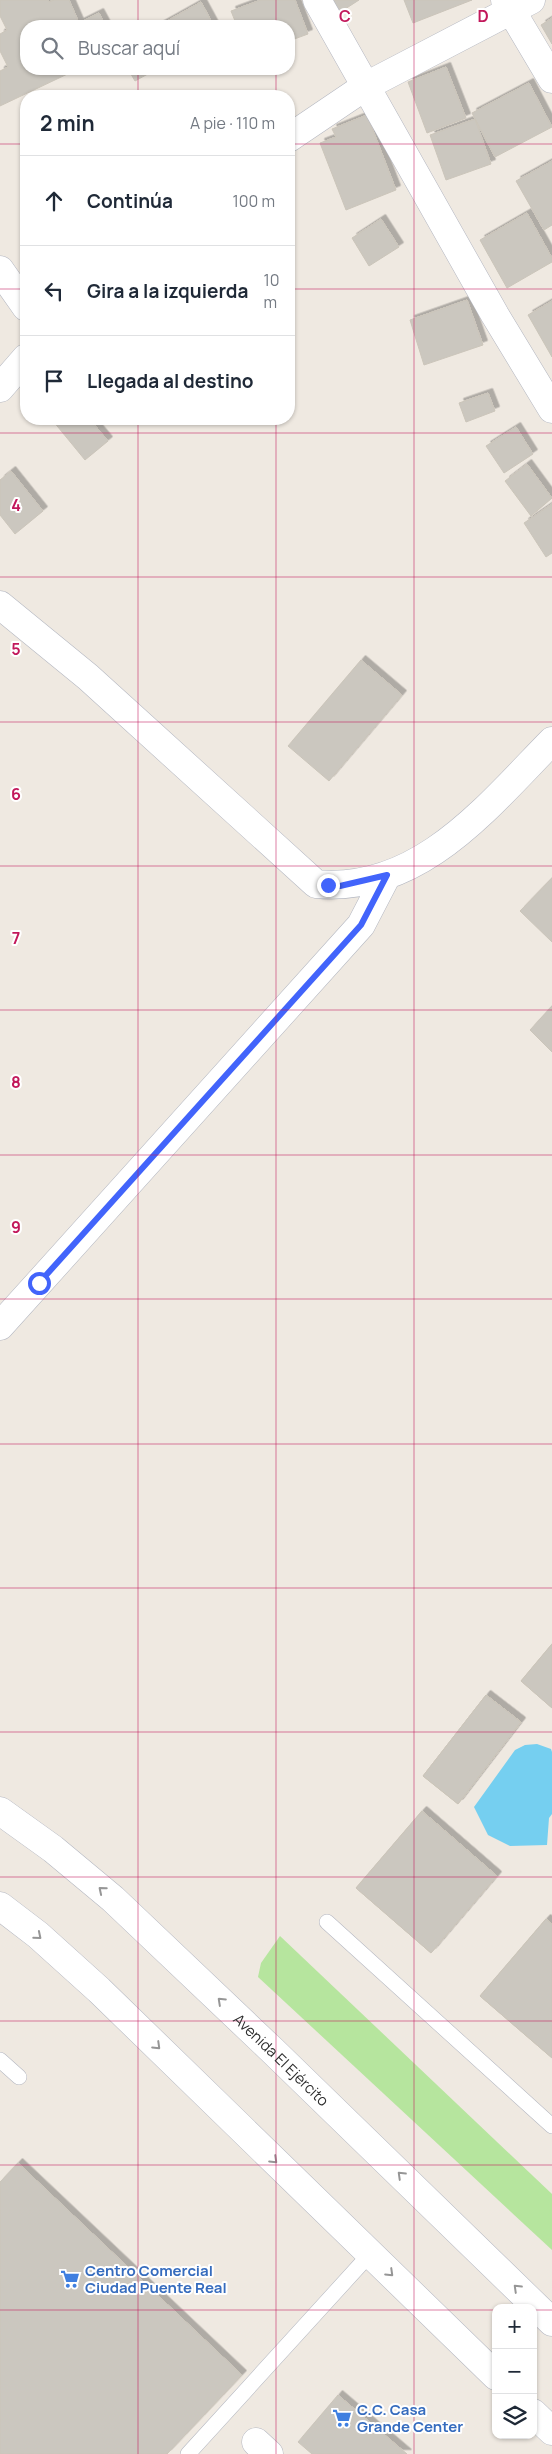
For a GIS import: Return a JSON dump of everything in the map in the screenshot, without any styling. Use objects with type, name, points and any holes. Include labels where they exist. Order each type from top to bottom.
[{"type":"street","points":[[316,0],[495,315],[552,409]]},
{"type":"street","points":[[295,134],[366,86],[516,4],[552,79]]},
{"type":"street","points":[[0,270],[20,298]]},
{"type":"street","points":[[0,388],[20,365]]},
{"type":"street","points":[[0,606],[96,683],[316,884],[340,886],[387,875],[417,862],[444,846],[469,825],[552,741]]},
{"type":"street","points":[[0,1326],[361,925],[387,875]]},
{"type":"street","name":"Avenida El Ejército","points":[[0,1811],[53,1849],[112,1899],[273,2051],[552,2322]]},
{"type":"street","points":[[0,1906],[38,1935],[100,1990],[492,2372]]},
{"type":"street","points":[[537,2417],[552,2431]]},
{"type":"lane","points":[[327,1922],[552,2126]]},
{"type":"lane","points":[[0,2060],[19,2077]]},
{"type":"lane","points":[[188,2454],[370,2254]]},
{"type":"green space","points":[[280,1936],[552,2194],[552,2250],[258,1977],[261,1963]]},
{"type":"water","points":[[537,1744],[551,1749],[552,1752],[552,1814],[549,1818],[547,1845],[510,1846],[488,1835],[474,1807],[515,1750],[525,1745]]},
{"type":"building","points":[[0,0],[48,0],[49,2],[69,0],[78,20],[20,20],[20,75],[65,75],[34,90],[20,90],[20,97],[0,106],[0,71],[8,67],[0,51],[0,34],[7,30],[0,16]]},
{"type":"building","points":[[261,0],[295,0],[308,34],[295,39],[295,20],[235,20],[231,11]]},
{"type":"building","points":[[330,0],[359,0],[339,13]]},
{"type":"building","points":[[404,0],[472,0],[413,23]]},
{"type":"building","points":[[201,2],[211,20],[169,20]]},
{"type":"building","points":[[99,13],[103,20],[85,20]]},
{"type":"building","points":[[552,18],[552,44],[541,25]]},
{"type":"building","points":[[446,67],[466,118],[427,133],[408,82]]},
{"type":"building","points":[[132,75],[146,75],[135,81]]},
{"type":"building","points":[[529,83],[552,127],[495,157],[472,113]]},
{"type":"building","points":[[367,115],[396,190],[346,210],[320,143],[336,137],[332,129]]},
{"type":"building","points":[[475,119],[491,164],[446,180],[430,135]]},
{"type":"building","points":[[552,161],[552,225],[544,230],[516,181]]},
{"type":"building","points":[[527,213],[552,258],[552,262],[507,288],[480,240]]},
{"type":"building","points":[[381,219],[399,247],[369,266],[352,238]]},
{"type":"building","points":[[467,300],[483,345],[424,365],[410,320]]},
{"type":"building","points":[[552,301],[552,357],[528,315]]},
{"type":"building","points":[[488,393],[495,411],[466,422],[459,403]]},
{"type":"building","points":[[56,425],[95,425],[108,441],[85,460]]},
{"type":"building","points":[[516,427],[533,454],[504,473],[486,446]]},
{"type":"building","points":[[527,464],[552,498],[531,516],[505,481]]},
{"type":"building","points":[[11,471],[43,511],[15,534],[0,515],[0,480]]},
{"type":"building","points":[[552,504],[552,553],[546,557],[524,523]]},
{"type":"building","points":[[361,660],[402,695],[329,781],[288,746]]},
{"type":"building","points":[[552,878],[552,942],[520,911]]},
{"type":"building","points":[[552,1008],[552,1052],[530,1030]]},
{"type":"building","points":[[552,1644],[552,1708],[521,1681]]},
{"type":"building","points":[[552,1644],[552,1708],[521,1681]]},
{"type":"building","points":[[486,1695],[521,1722],[458,1804],[423,1776]]},
{"type":"building","points":[[486,1695],[521,1722],[458,1804],[423,1776]]},
{"type":"building","points":[[422,1811],[497,1876],[431,1953],[356,1888]]},
{"type":"building","points":[[422,1811],[497,1876],[431,1953],[356,1888]]},
{"type":"building","points":[[546,1919],[552,1924],[552,2058],[480,1996]]},
{"type":"building","points":[[546,1919],[552,1924],[552,2058],[480,1996]]},
{"type":"building","name":"Centro Comercial Ciudad Puente Real","points":[[18,2163],[242,2375],[167,2454],[0,2454],[0,2182]]},
{"type":"building","name":"C.C. Casa Grande Center","points":[[338,2395],[407,2454],[312,2454],[298,2442]]},
{"type":"place","name":"Centro Comercial Ciudad Puente Real","points":[[70,2279]]},
{"type":"place","name":"C.C. Casa Grande Center","points":[[342,2418]]},
{"type":"route","points":[[39,1283],[361,925],[387,875],[364,882],[340,886],[328,885]]}]
